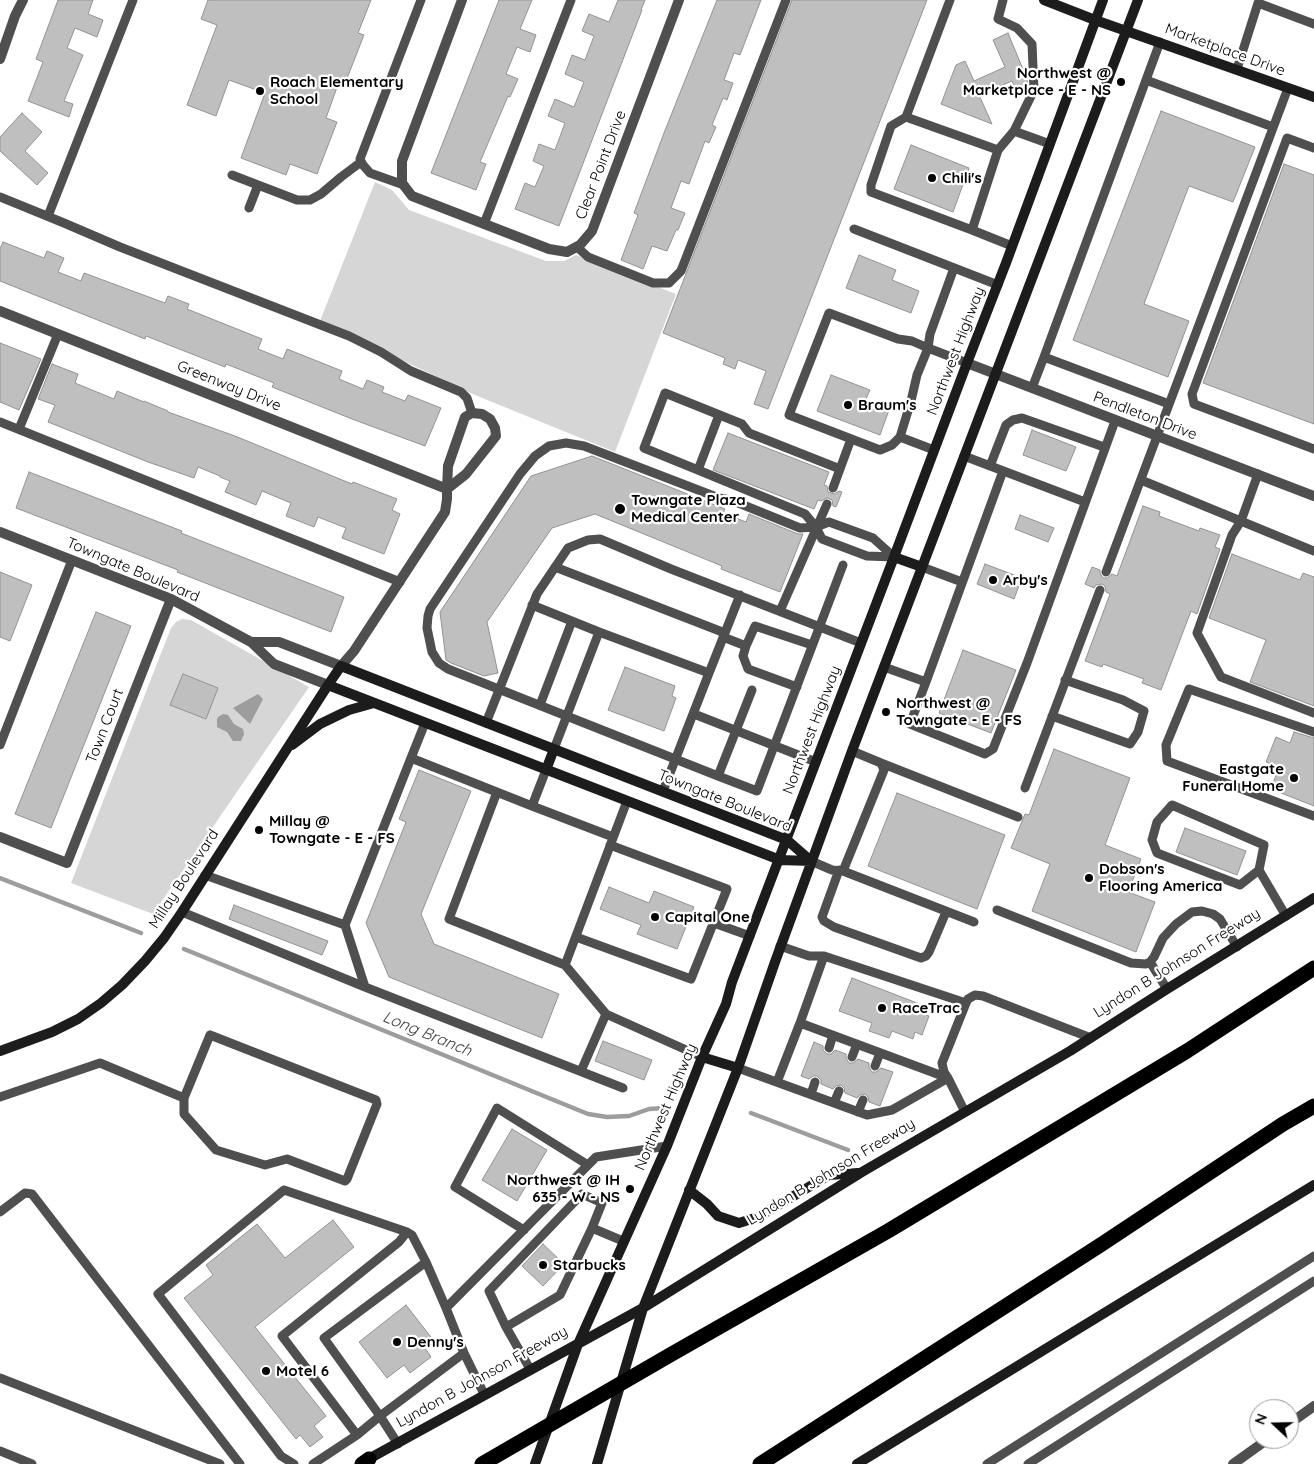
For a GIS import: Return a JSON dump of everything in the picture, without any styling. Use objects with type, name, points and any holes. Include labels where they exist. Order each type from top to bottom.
[{"type":"highway","points":[[1276,992],[1314,955]]},
{"type":"highway","points":[[482,1464],[938,1202],[1187,1051],[1314,968]]},
{"type":"highway","points":[[760,1464],[1102,1244],[1283,1124],[1312,1108]]},
{"type":"main road","name":"Marketplace Drive","points":[[1044,0],[1095,20],[1314,97]]},
{"type":"main road","name":"Northwest Highway","points":[[535,1464],[578,1344],[666,1146],[726,1004],[750,936],[998,285],[1103,0]]},
{"type":"main road","points":[[598,1464],[643,1308],[738,1068],[780,946],[884,666],[1138,0]]},
{"type":"main road","points":[[894,557],[922,568]]},
{"type":"main road","name":"Millay Boulevard","points":[[0,1051],[52,1032],[78,1019],[101,1003],[146,961],[182,912],[341,666]]},
{"type":"main road","name":"Towngate Boulevard","points":[[341,666],[787,840],[811,861]]},
{"type":"main road","name":"Towngate Boulevard","points":[[328,685],[780,860],[811,861]]},
{"type":"main road","points":[[287,748],[320,724],[349,710],[374,703]]},
{"type":"main road","points":[[546,770],[554,749]]},
{"type":"main road","name":"Lyndon B Johnson Freeway","points":[[364,1462],[484,1394],[643,1308],[862,1172],[1090,1038],[1314,898]]},
{"type":"main road","points":[[702,1057],[738,1068]]},
{"type":"main road","points":[[689,1190],[707,1204],[718,1216],[740,1223],[758,1217],[829,1175],[862,1172]]},
{"type":"main road","points":[[857,1464],[1314,1186]]},
{"type":"street","points":[[0,59],[15,16],[23,0]]},
{"type":"street","points":[[462,0],[402,161],[402,184],[412,196],[549,249],[567,252],[577,247]]},
{"type":"street","name":"Clear Point Drive","points":[[577,247],[592,231],[679,0]]},
{"type":"street","name":"Greenway Drive","points":[[0,311],[446,489]]},
{"type":"street","name":"Pendleton Drive","points":[[967,363],[1314,496]]},
{"type":"street","points":[[341,666],[354,651],[445,512],[447,499],[446,489],[448,466],[465,417],[472,413],[482,414],[490,419],[496,428],[496,436],[466,474],[446,489]]},
{"type":"street","name":"Towngate Boulevard","points":[[0,532],[171,599],[251,642],[274,664],[328,685]]},
{"type":"street","name":"Town Court","points":[[0,837],[67,864],[171,599]]},
{"type":"street","name":"Towngate Boulevard","points":[[251,642],[279,642],[341,666]]},
{"type":"street","points":[[1299,1417],[1314,1406]]},
{"type":"street","points":[[1234,1464],[1254,1449]]},
{"type":"lane","points":[[48,216],[133,0]]},
{"type":"lane","points":[[404,185],[370,173],[360,159],[421,0]]},
{"type":"lane","points":[[484,224],[571,0]]},
{"type":"lane","points":[[577,247],[588,257],[653,282],[669,283],[680,271],[786,0]]},
{"type":"lane","points":[[950,0],[906,117],[891,126],[870,185],[871,192],[1012,246]]},
{"type":"lane","points":[[972,230],[998,150],[1014,131],[1034,90],[1032,44],[1017,28],[998,19],[1003,0]]},
{"type":"lane","points":[[1248,0],[1314,24]]},
{"type":"lane","points":[[1236,69],[1258,3]]},
{"type":"lane","points":[[1032,388],[1160,42]]},
{"type":"lane","points":[[1146,80],[1273,127]]},
{"type":"lane","points":[[1106,572],[1288,88]]},
{"type":"lane","points":[[906,117],[998,150]]},
{"type":"lane","points":[[1014,131],[1050,144]]},
{"type":"lane","points":[[1314,148],[1287,138],[1192,394],[1194,404],[1314,449]]},
{"type":"lane","points":[[232,175],[297,200],[310,200],[321,194],[361,162]]},
{"type":"lane","points":[[249,208],[258,185]]},
{"type":"lane","points":[[0,198],[349,336],[381,352],[411,371],[461,392],[467,398],[472,413]]},
{"type":"lane","points":[[854,229],[998,285]]},
{"type":"lane","points":[[954,268],[930,334],[928,348],[917,375],[912,401],[900,437],[892,446],[880,450],[789,415],[829,313],[898,339],[912,341],[928,348],[967,363]]},
{"type":"lane","points":[[19,429],[58,334]]},
{"type":"lane","points":[[1044,357],[1169,404]]},
{"type":"lane","points":[[840,469],[749,433],[742,424],[664,393],[644,448],[805,514],[816,527],[822,539],[866,556],[894,557]]},
{"type":"lane","points":[[698,470],[719,415]]},
{"type":"lane","points":[[990,466],[1006,426],[1013,420],[1022,418],[1104,447]]},
{"type":"lane","points":[[1003,471],[910,724],[985,754],[993,750],[1027,663],[1115,421]]},
{"type":"lane","points":[[0,422],[400,582]]},
{"type":"lane","points":[[900,437],[934,450]]},
{"type":"lane","points":[[833,488],[851,439]]},
{"type":"lane","points":[[843,564],[757,791],[448,669],[439,664],[432,652],[427,628],[430,609],[520,474],[535,456],[550,446],[566,443],[584,446],[719,498],[731,500],[800,528],[816,527],[829,522],[874,538],[894,557]]},
{"type":"lane","points":[[964,456],[1086,502]]},
{"type":"lane","points":[[1258,474],[1241,521],[1232,535],[1197,633],[1221,677],[1314,713]]},
{"type":"lane","points":[[1141,480],[1314,551]]},
{"type":"lane","points":[[780,611],[827,504]]},
{"type":"lane","points":[[486,723],[537,594],[568,548],[588,540],[600,539],[861,643]]},
{"type":"lane","points":[[0,745],[72,560]]},
{"type":"lane","points":[[555,567],[724,635],[746,646]]},
{"type":"lane","points":[[922,568],[962,582]]},
{"type":"lane","points":[[1025,788],[1100,590]]},
{"type":"lane","points":[[663,791],[740,595]]},
{"type":"lane","points":[[532,605],[710,673]]},
{"type":"lane","points":[[540,705],[572,621]]},
{"type":"lane","points":[[797,687],[748,669],[743,656],[746,646],[754,626],[812,645]]},
{"type":"lane","points":[[554,749],[599,632]]},
{"type":"lane","points":[[884,666],[926,682]]},
{"type":"lane","points":[[1052,716],[1130,744],[1138,732],[1144,711],[1123,700],[1066,680]]},
{"type":"lane","points":[[1314,732],[1189,689],[1166,745],[1167,761],[1314,816]]},
{"type":"lane","points":[[718,776],[752,690]]},
{"type":"lane","points":[[694,714],[816,762]]},
{"type":"lane","points":[[365,988],[345,925],[425,722]]},
{"type":"lane","points":[[852,752],[1018,817]]},
{"type":"lane","points":[[412,758],[532,806],[727,889],[691,979],[576,937]]},
{"type":"lane","points":[[881,763],[884,770],[822,917],[824,921],[834,926],[921,958],[929,952],[946,912]]},
{"type":"lane","points":[[532,806],[546,770]]},
{"type":"lane","points":[[497,792],[449,919],[565,966],[606,1014],[702,1057]]},
{"type":"lane","points":[[565,966],[627,801]]},
{"type":"lane","points":[[1259,870],[1240,885],[1157,854],[1152,840],[1157,822],[1172,805],[1264,845],[1259,870],[1286,916]]},
{"type":"lane","points":[[811,861],[832,870],[841,870],[974,922]]},
{"type":"lane","points":[[205,875],[345,925]]},
{"type":"lane","points":[[997,910],[1132,963],[1146,964],[1150,962],[1163,938],[1176,924],[1192,912],[1202,911],[1213,914],[1220,919],[1237,947]]},
{"type":"lane","points":[[182,912],[365,988],[623,1088]]},
{"type":"lane","points":[[714,922],[750,936]]},
{"type":"lane","points":[[780,946],[809,956],[824,956],[966,1003]]},
{"type":"lane","points":[[777,1082],[824,956]]},
{"type":"lane","points":[[1150,962],[1167,989]]},
{"type":"lane","points":[[965,1112],[944,1072],[942,1063],[968,999],[975,995],[982,996],[1090,1038]]},
{"type":"lane","points":[[581,1071],[606,1014]]},
{"type":"lane","points":[[800,1023],[948,1078]]},
{"type":"lane","points":[[210,1035],[376,1100],[377,1104],[345,1181],[288,1159],[265,1165],[216,1150],[184,1114],[184,1098],[210,1035]]},
{"type":"lane","points":[[828,1048],[833,1035]]},
{"type":"lane","points":[[852,1057],[857,1044]]},
{"type":"lane","points":[[875,1066],[880,1053]]},
{"type":"lane","points":[[0,1097],[100,1064],[184,1098]]},
{"type":"lane","points":[[738,1068],[867,1115],[892,1110],[948,1078]]},
{"type":"lane","points":[[811,1094],[816,1082]]},
{"type":"lane","points":[[834,1103],[839,1091]]},
{"type":"lane","points":[[858,1112],[863,1100]]},
{"type":"lane","points":[[524,1230],[455,1187],[496,1108],[588,1166]]},
{"type":"lane","points":[[446,1308],[596,1157],[666,1146]]},
{"type":"lane","points":[[506,1327],[560,1295],[592,1228],[602,1202],[567,1187]]},
{"type":"lane","points":[[294,1464],[281,1456],[158,1294],[284,1190],[412,1235],[426,1262],[464,1353],[484,1394]]},
{"type":"lane","points":[[0,1212],[25,1193],[32,1194],[240,1464]]},
{"type":"lane","points":[[530,1369],[506,1327],[489,1291],[582,1194]]},
{"type":"lane","points":[[592,1228],[623,1242]]},
{"type":"lane","points":[[356,1435],[282,1336],[399,1242],[407,1232]]},
{"type":"lane","points":[[987,1464],[1314,1256]]},
{"type":"lane","points":[[398,1444],[324,1338],[426,1262]]},
{"type":"lane","points":[[1028,1464],[1314,1281]]},
{"type":"lane","points":[[313,1464],[356,1435],[464,1353]]},
{"type":"lane","points":[[0,1378],[220,1464]]},
{"type":"lane","points":[[0,1452],[32,1464]]},
{"type":"shaded area","points":[[375,182],[392,190],[409,210],[546,261],[564,261],[576,255],[676,294],[615,452],[475,395],[320,321]]},
{"type":"shaded area","points":[[182,619],[191,620],[309,687],[153,914],[71,883],[171,628]]},
{"type":"shaded area","points":[[258,694],[263,699],[250,724],[233,708]]},
{"type":"shaded area","points":[[223,714],[228,715],[234,724],[243,729],[244,734],[241,741],[233,741],[227,732],[217,727],[217,719]]},
{"type":"building","points":[[58,0],[93,0],[88,14],[103,20],[97,37],[75,28],[67,48],[83,55],[64,101],[73,104],[69,117],[28,101],[43,62],[36,59]]},
{"type":"building","points":[[208,0],[371,0],[358,33],[364,35],[346,81],[340,79],[326,118],[337,122],[317,174],[290,164],[286,175],[241,158],[265,93],[229,80],[216,116],[187,105],[217,25],[201,19]]},
{"type":"building","points":[[499,0],[532,0],[520,29],[536,35],[530,52],[517,47],[506,74],[518,79],[510,97],[508,96],[480,162],[486,164],[476,190],[431,173]]},
{"type":"building","points":[[618,0],[645,0],[559,226],[515,209],[525,183],[535,187],[544,166],[533,161],[539,144],[555,150],[565,123],[548,116],[555,99],[574,107],[584,82],[565,74],[572,55],[585,60],[594,36],[582,31],[589,14],[609,22]]},
{"type":"building","points":[[717,0],[761,0],[740,55],[734,53],[724,80],[733,83],[727,100],[723,98],[712,125],[716,127],[709,143],[705,141],[689,184],[681,181],[671,208],[685,213],[678,230],[676,230],[667,251],[652,246],[643,269],[621,260],[638,215],[634,213]]},
{"type":"building","points":[[792,0],[927,0],[768,409],[754,404],[766,371],[738,360],[735,369],[723,364],[725,358],[663,333]]},
{"type":"building","points":[[1008,33],[1027,79],[1028,89],[1025,94],[1019,97],[1012,81],[979,95],[992,124],[941,104],[956,65],[965,61],[974,81],[1005,67],[993,40]]},
{"type":"building","points":[[1161,111],[1255,147],[1233,202],[1189,186],[1144,304],[1189,321],[1168,377],[1073,340]]},
{"type":"building","points":[[22,113],[42,132],[25,151],[48,173],[37,185],[0,151],[0,137]]},
{"type":"building","name":"Chili's","points":[[911,145],[969,168],[953,212],[894,189]]},
{"type":"building","points":[[1284,164],[1314,175],[1314,424],[1203,383]]},
{"type":"building","points":[[3,242],[44,258],[47,251],[64,258],[58,272],[81,281],[84,273],[165,303],[168,296],[189,304],[187,309],[262,339],[258,349],[283,359],[287,349],[342,371],[339,379],[363,389],[367,380],[384,387],[382,392],[405,401],[408,395],[441,408],[425,446],[272,387],[274,383],[226,364],[225,367],[146,336],[145,339],[0,281],[0,249]]},
{"type":"building","points":[[859,255],[896,270],[892,280],[919,291],[911,313],[846,288]]},
{"type":"building","points":[[0,343],[41,359],[19,410],[0,402]]},
{"type":"building","points":[[52,364],[78,374],[75,383],[114,399],[117,391],[235,436],[352,484],[353,482],[397,499],[392,510],[400,514],[384,554],[342,538],[346,528],[318,517],[314,527],[286,516],[291,503],[262,491],[256,505],[225,492],[230,481],[198,467],[194,478],[148,462],[48,422],[55,405],[38,399]]},
{"type":"building","name":"Braum's","points":[[831,375],[870,390],[865,401],[889,410],[880,435],[817,411]]},
{"type":"building","points":[[1032,430],[1076,447],[1066,471],[1023,455]]},
{"type":"building","points":[[728,433],[829,472],[824,485],[827,486],[828,492],[834,494],[839,491],[842,492],[836,507],[833,506],[832,500],[827,498],[821,501],[818,500],[814,509],[713,470]]},
{"type":"building","points":[[592,456],[725,509],[723,513],[746,522],[749,514],[798,534],[803,534],[780,592],[721,569],[722,566],[595,514],[552,528],[487,622],[498,673],[484,676],[446,660],[440,612],[531,476]]},
{"type":"building","points":[[29,472],[182,531],[181,533],[344,597],[331,632],[177,572],[178,570],[16,508]]},
{"type":"building","points":[[1143,506],[1160,512],[1159,516],[1199,531],[1200,528],[1220,535],[1215,547],[1220,549],[1197,614],[1191,611],[1161,690],[1142,683],[1144,679],[1103,664],[1102,667],[1085,661],[1110,594],[1106,592],[1105,586],[1102,584],[1096,585],[1094,588],[1085,584],[1092,567],[1100,570],[1103,578],[1107,578],[1112,574],[1117,576]]},
{"type":"building","points":[[1020,515],[1054,528],[1048,542],[1015,529]]},
{"type":"building","points":[[1232,554],[1300,580],[1303,573],[1314,577],[1314,706],[1250,682],[1266,640],[1209,618]]},
{"type":"building","points":[[985,564],[1022,578],[1014,599],[977,584]]},
{"type":"building","points":[[0,572],[32,585],[10,641],[0,637]]},
{"type":"building","points":[[96,612],[131,626],[51,828],[15,814]]},
{"type":"building","points":[[963,650],[1016,670],[991,733],[939,713]]},
{"type":"building","points":[[625,667],[675,686],[672,696],[676,698],[664,731],[608,710]]},
{"type":"building","points":[[183,674],[218,688],[206,719],[170,705]]},
{"type":"building","name":"Eastgate Funeral Home","points":[[1294,732],[1314,738],[1314,806],[1271,789],[1279,767],[1266,762],[1276,737],[1290,743]]},
{"type":"building","name":"Dobson's Flooring America","points":[[1054,749],[1130,778],[1105,845],[1141,859],[1128,892],[1155,902],[1136,952],[1032,911],[1050,864],[1011,848],[1025,814],[1029,815]]},
{"type":"building","points":[[419,770],[471,791],[421,914],[434,944],[559,994],[542,1038],[389,977],[366,923],[406,822],[399,819]]},
{"type":"building","points":[[897,793],[1005,835],[977,909],[868,866]]},
{"type":"building","points":[[1185,828],[1246,851],[1237,875],[1176,852]]},
{"type":"building","name":"Capital One","points":[[609,887],[649,903],[654,891],[694,907],[677,949],[637,934],[641,925],[600,909]]},
{"type":"building","points":[[234,905],[328,941],[322,955],[229,919]]},
{"type":"building","name":"RaceTrac","points":[[852,978],[925,1006],[922,1013],[929,1016],[922,1035],[915,1032],[913,1039],[892,1031],[889,1038],[869,1031],[872,1023],[839,1011]]},
{"type":"building","points":[[603,1041],[652,1060],[644,1080],[595,1061]]},
{"type":"building","points":[[814,1042],[823,1046],[823,1050],[827,1054],[831,1054],[835,1050],[846,1054],[849,1063],[853,1063],[858,1059],[869,1063],[872,1072],[876,1072],[881,1068],[893,1072],[880,1106],[869,1102],[865,1094],[857,1098],[845,1093],[841,1085],[833,1089],[821,1084],[821,1080],[817,1076],[809,1079],[801,1076]]},
{"type":"building","points":[[512,1129],[547,1150],[517,1201],[482,1180]]},
{"type":"building","name":"Motel 6","points":[[333,1220],[354,1247],[255,1327],[326,1416],[314,1426],[323,1437],[310,1447],[300,1435],[296,1439],[184,1298],[213,1275],[206,1265],[257,1224],[285,1258]]},
{"type":"building","name":"Starbucks","points":[[543,1244],[564,1264],[543,1286],[522,1266]]},
{"type":"building","name":"Denny's","points":[[406,1305],[434,1341],[425,1348],[431,1357],[410,1373],[404,1365],[387,1378],[359,1342]]},
{"type":"waterway","name":"Long Branch","points":[[0,878],[141,933]]},
{"type":"waterway","name":"Long Branch","points":[[184,949],[588,1114],[607,1117],[629,1116],[649,1109],[664,1108]]},
{"type":"waterway","name":"Long Branch","points":[[751,1113],[848,1150]]},
{"type":"place","name":"Northwest @ Marketplace - E - NS","points":[[1121,82]]},
{"type":"place","name":"Roach Elementary School","points":[[260,91]]},
{"type":"place","name":"Chili's","points":[[932,178]]},
{"type":"place","name":"Braum's","points":[[848,405]]},
{"type":"place","name":"Towngate Plaza Medical Center","points":[[620,509]]},
{"type":"place","name":"Arby's","points":[[993,580]]},
{"type":"place","name":"Northwest @ Towngate - E - FS","points":[[886,712]]},
{"type":"place","name":"Eastgate Funeral Home","points":[[1294,778]]},
{"type":"place","name":"Millay @ Towngate - E - FS","points":[[259,830]]},
{"type":"place","name":"Dobson's Flooring America","points":[[1089,878]]},
{"type":"place","name":"Capital One","points":[[655,917]]},
{"type":"place","name":"RaceTrac","points":[[882,1008]]},
{"type":"place","name":"Northwest @ IH 635 - W - NS","points":[[630,1189]]},
{"type":"place","name":"Starbucks","points":[[543,1265]]},
{"type":"place","name":"Denny's","points":[[397,1342]]},
{"type":"place","name":"Motel 6","points":[[266,1371]]}]
